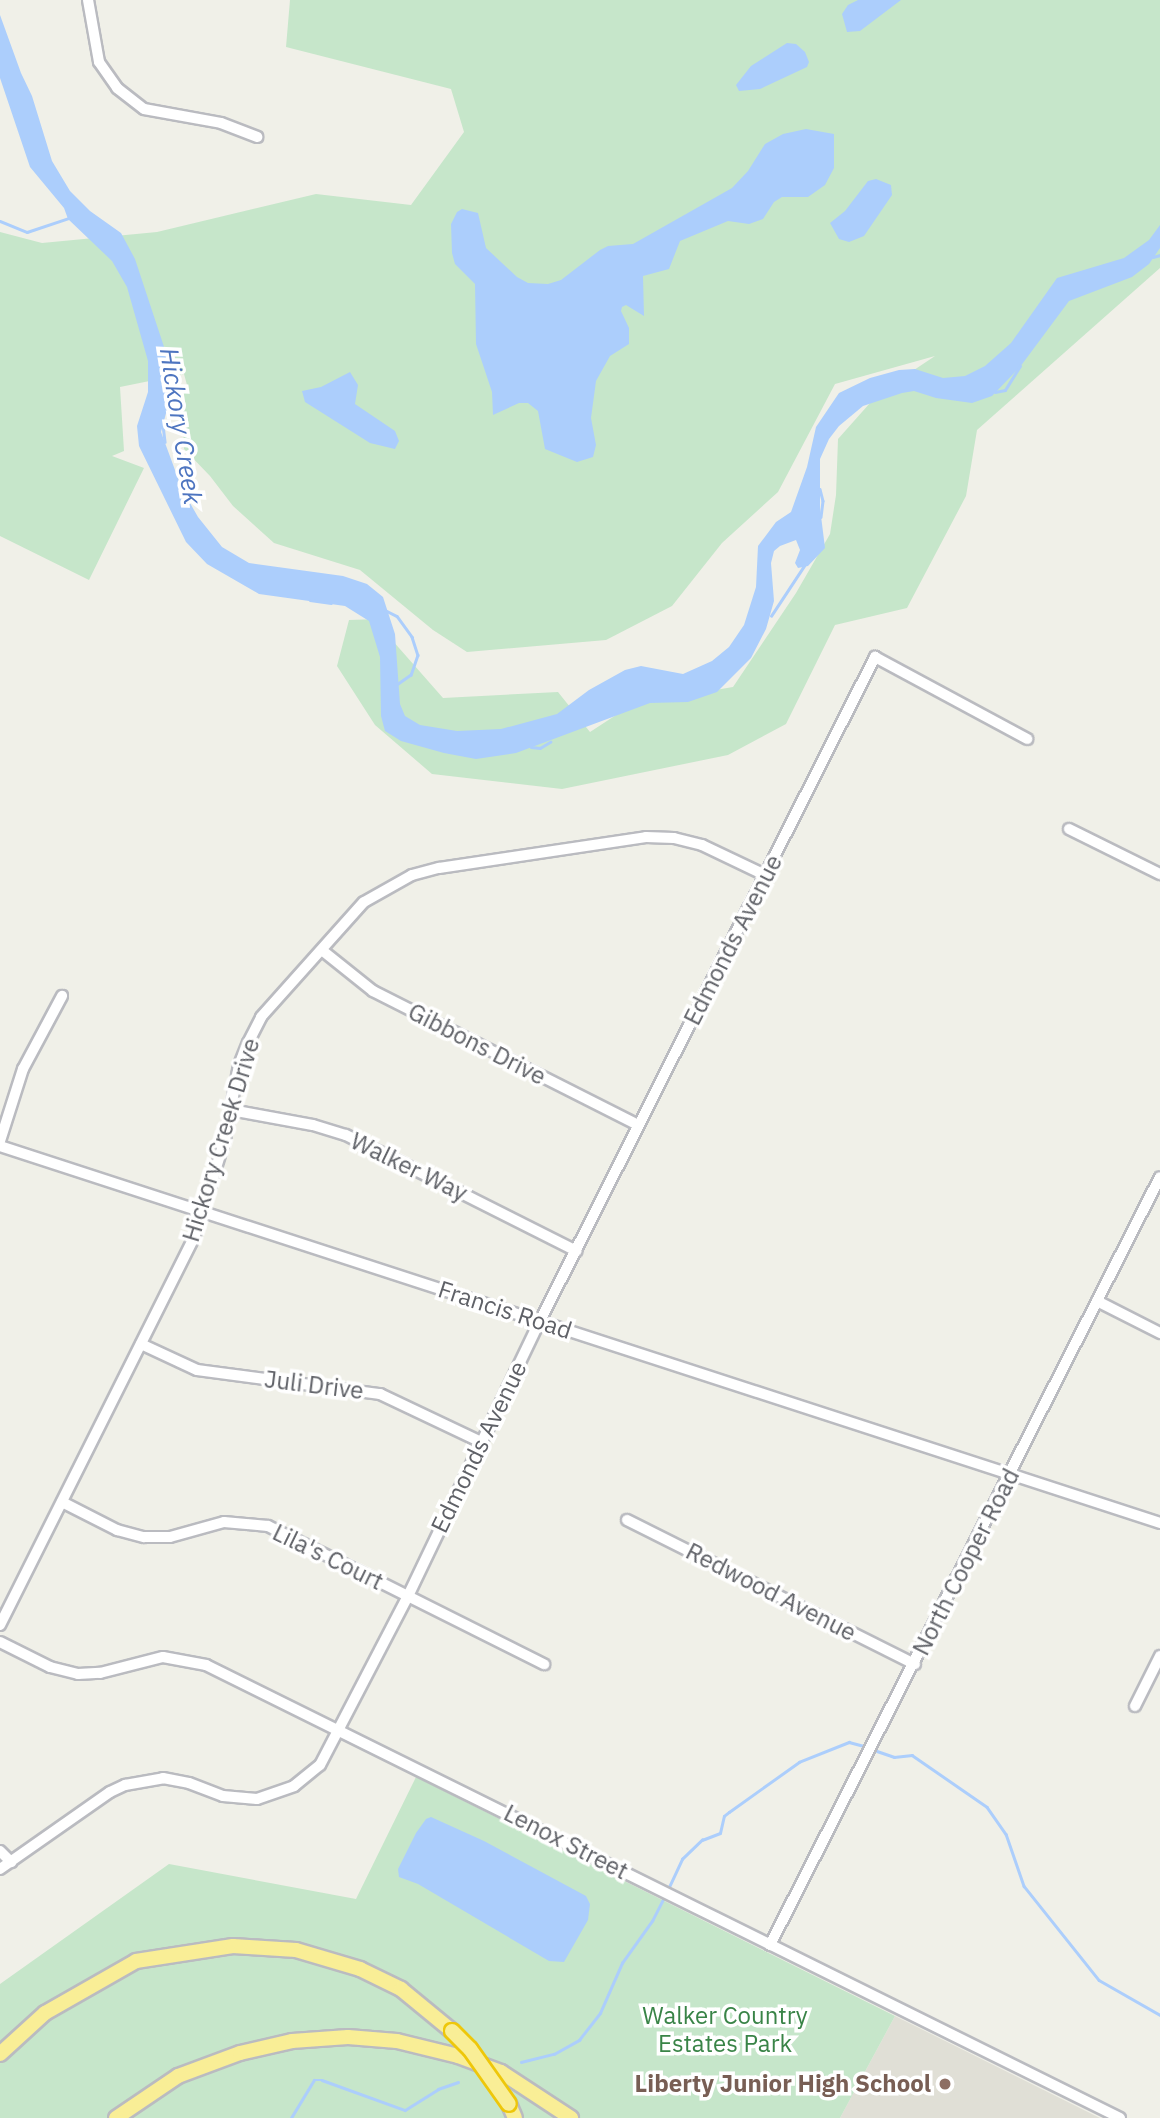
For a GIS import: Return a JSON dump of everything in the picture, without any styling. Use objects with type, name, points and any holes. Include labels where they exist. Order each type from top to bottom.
[{"type":"highway","points":[[0,2054],[45,2013],[136,1961],[233,1947],[296,1950],[360,1969],[401,1989],[470,2049],[509,2104],[515,2118]]},
{"type":"highway","points":[[116,2118],[178,2076],[240,2053],[292,2041],[348,2037],[397,2041],[458,2056],[510,2077],[570,2118]]},
{"type":"street","points":[[88,0],[99,62],[117,88],[144,109],[221,123],[257,137]]},
{"type":"street","name":"Edmonds Avenue","points":[[0,1869],[110,1792],[143,1780],[178,1780],[223,1796],[257,1799],[285,1791],[316,1769],[340,1730],[408,1595],[540,1321],[876,657],[1027,739]]},
{"type":"street","points":[[1069,830],[1160,874]]},
{"type":"street","name":"Hickory Creek Drive","points":[[0,1625],[194,1238],[231,1110],[239,1065],[261,1017],[323,951],[341,926],[364,902],[412,875],[439,868],[646,836],[674,838],[702,845],[765,875]]},
{"type":"street","name":"Gibbons Drive","points":[[323,951],[373,991],[638,1125]]},
{"type":"street","points":[[0,1144],[23,1069],[62,996]]},
{"type":"street","name":"Walker Way","points":[[231,1110],[313,1125],[346,1135],[577,1251]]},
{"type":"street","name":"Francis Road","points":[[0,1144],[203,1213],[1160,1523]]},
{"type":"street","name":"North Cooper Road","points":[[770,1945],[1160,1177]]},
{"type":"street","points":[[1097,1301],[1160,1333]]},
{"type":"street","name":"Juli Drive","points":[[141,1344],[197,1370],[380,1394],[407,1404],[481,1442]]},
{"type":"street","name":"Lila's Court","points":[[62,1502],[117,1530],[144,1537],[170,1537],[225,1522],[255,1523],[279,1531],[544,1664]]},
{"type":"street","name":"Redwood Avenue","points":[[627,1520],[915,1664]]},
{"type":"street","name":"Lenox Street","points":[[0,1642],[50,1667],[78,1674],[113,1670],[154,1658],[196,1661],[1119,2118]]},
{"type":"street","points":[[1135,1706],[1160,1656]]},
{"type":"street","points":[[0,1851],[10,1862]]},
{"type":"shaded area","name":"Liberty Junior High School","points":[[895,2016],[1100,2118],[840,2118]]},
{"type":"green space","points":[[290,0],[1160,0],[1160,268],[977,430],[966,496],[907,608],[835,625],[786,724],[728,755],[562,789],[432,774],[375,725],[337,666],[349,620],[380,619],[392,640],[443,698],[558,692],[590,732],[633,704],[733,687],[796,593],[830,534],[836,495],[838,439],[878,394],[935,356],[835,384],[778,492],[722,543],[672,606],[606,640],[467,652],[433,630],[360,570],[274,543],[233,506],[210,476],[184,449],[183,422],[175,397],[187,385],[184,374],[120,387],[124,451],[112,456],[144,468],[89,580],[0,536],[0,232],[42,243],[157,232],[316,194],[411,205],[464,132],[451,89],[286,47]]},
{"type":"green space","name":"Walker Country Estates Park","points":[[416,1777],[895,2016],[840,2118],[0,2118],[0,1984],[169,1864],[356,1899]]},
{"type":"water","points":[[858,0],[901,0],[860,31],[847,32],[842,14],[848,5]]},
{"type":"water","points":[[0,15],[32,96],[52,161],[70,191],[90,211],[121,233],[135,259],[172,371],[173,387],[161,432],[182,489],[198,517],[222,547],[249,563],[343,576],[367,584],[383,597],[395,634],[400,704],[405,716],[420,725],[457,731],[501,729],[557,714],[589,690],[625,670],[641,666],[683,674],[712,661],[729,647],[744,625],[756,587],[758,546],[776,522],[791,512],[807,467],[816,427],[839,393],[870,378],[899,370],[915,369],[943,378],[965,376],[985,366],[1011,343],[1057,278],[1124,258],[1149,240],[1160,225],[1160,248],[1149,264],[1132,277],[1069,301],[1020,367],[992,396],[972,403],[936,398],[914,391],[902,393],[863,406],[839,426],[829,439],[820,459],[820,508],[825,548],[808,566],[798,568],[795,563],[800,550],[796,540],[774,551],[771,563],[774,601],[766,629],[751,658],[717,692],[688,702],[650,703],[516,753],[476,759],[444,753],[401,741],[385,731],[381,716],[380,657],[369,621],[345,606],[259,594],[207,564],[186,542],[139,446],[137,426],[148,392],[148,361],[127,287],[112,261],[68,219],[64,208],[30,167],[0,78]]},
{"type":"water","points":[[787,43],[796,44],[805,52],[809,62],[807,67],[760,89],[739,91],[736,85],[751,66]]},
{"type":"water","points":[[806,129],[834,134],[834,168],[825,185],[808,197],[782,197],[774,202],[763,219],[749,224],[728,221],[680,241],[669,269],[643,276],[644,316],[626,305],[622,307],[621,311],[629,328],[629,344],[610,356],[596,381],[591,418],[596,445],[593,457],[577,462],[545,449],[538,411],[528,403],[519,403],[493,415],[492,392],[476,344],[475,284],[455,264],[452,253],[451,224],[457,212],[462,209],[478,213],[486,248],[517,277],[528,283],[548,284],[561,280],[600,250],[608,246],[633,244],[732,188],[748,171],[765,144],[783,134]]},
{"type":"water","points":[[876,179],[891,185],[892,195],[864,236],[849,242],[839,239],[830,223],[845,211],[868,181]]},
{"type":"water","points":[[350,372],[358,385],[355,404],[395,431],[399,441],[395,449],[370,443],[305,402],[302,391],[321,387]]},
{"type":"water","points":[[431,1817],[484,1841],[586,1896],[590,1904],[588,1920],[564,1962],[549,1961],[418,1884],[399,1877],[398,1869],[416,1833],[426,1819]]},
{"type":"waterway","points":[[0,221],[27,232],[69,218]]},
{"type":"waterway","name":"Hickory Creek","points":[[1153,257],[1160,255]]},
{"type":"waterway","name":"Hickory Creek","points":[[995,392],[1005,390],[1020,366]]},
{"type":"waterway","name":"Hickory Creek","points":[[163,425],[165,442]]},
{"type":"waterway","name":"Hickory Creek","points":[[820,489],[823,501],[821,517]]},
{"type":"waterway","name":"Hickory Creek","points":[[771,616],[804,566]]},
{"type":"waterway","name":"Hickory Creek","points":[[310,600],[331,603]]},
{"type":"waterway","name":"Hickory Creek","points":[[385,610],[397,616],[412,637],[418,655],[411,675],[398,684]]},
{"type":"waterway","name":"Hickory Creek","points":[[531,747],[540,748],[550,742]]},
{"type":"waterway","points":[[669,1887],[682,1859],[702,1840],[720,1833],[724,1816],[729,1812],[799,1762],[849,1742],[864,1746]]},
{"type":"waterway","points":[[877,1751],[894,1757],[912,1755],[987,1807],[1006,1834],[1024,1886],[1099,1980],[1160,2015]]},
{"type":"waterway","points":[[521,2062],[554,2054],[579,2040],[600,2013],[622,1963],[652,1921],[663,1899]]},
{"type":"waterway","points":[[291,2118],[314,2080],[322,2080],[405,2110],[438,2089],[458,2082]]},
{"type":"place","name":"Liberty Junior High School","points":[[945,2084]]}]
